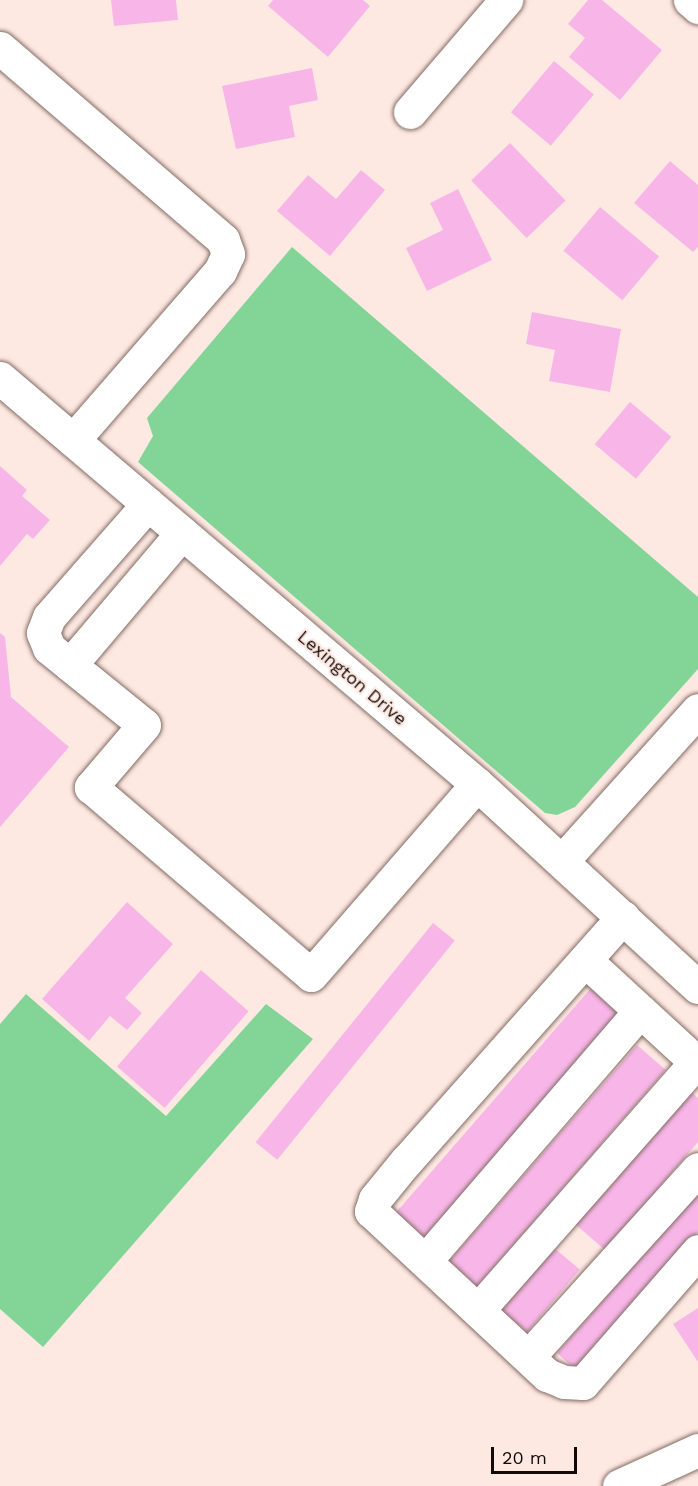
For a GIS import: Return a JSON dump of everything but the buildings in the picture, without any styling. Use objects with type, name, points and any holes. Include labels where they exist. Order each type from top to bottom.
[{"type":"street","points":[[410,112],[506,0]]},
{"type":"street","points":[[690,0],[698,7]]},
{"type":"street","points":[[0,48],[223,240],[228,254],[220,271],[73,440]]},
{"type":"street","name":"Lexington Drive","points":[[0,378],[477,784],[698,987]]},
{"type":"street","points":[[148,504],[49,617],[43,633],[49,648],[144,725],[91,788],[311,975],[477,784]]},
{"type":"street","points":[[70,665],[182,533]]},
{"type":"street","points":[[562,861],[698,710]]},
{"type":"street","points":[[623,917],[375,1199],[371,1211],[528,1357],[556,1379],[583,1383],[698,1251]]},
{"type":"street","points":[[478,1310],[697,1062],[585,960]]},
{"type":"street","points":[[425,1262],[640,1011]]},
{"type":"street","points":[[528,1357],[698,1169]]},
{"type":"street","points":[[619,1486],[698,1450]]},
{"type":"green space","points":[[292,247],[698,597],[698,669],[575,807],[557,815],[545,813],[138,462],[153,436],[147,418]]},
{"type":"green space","points":[[26,994],[166,1116],[266,1004],[313,1039],[43,1347],[0,1309],[0,1024]]}]
